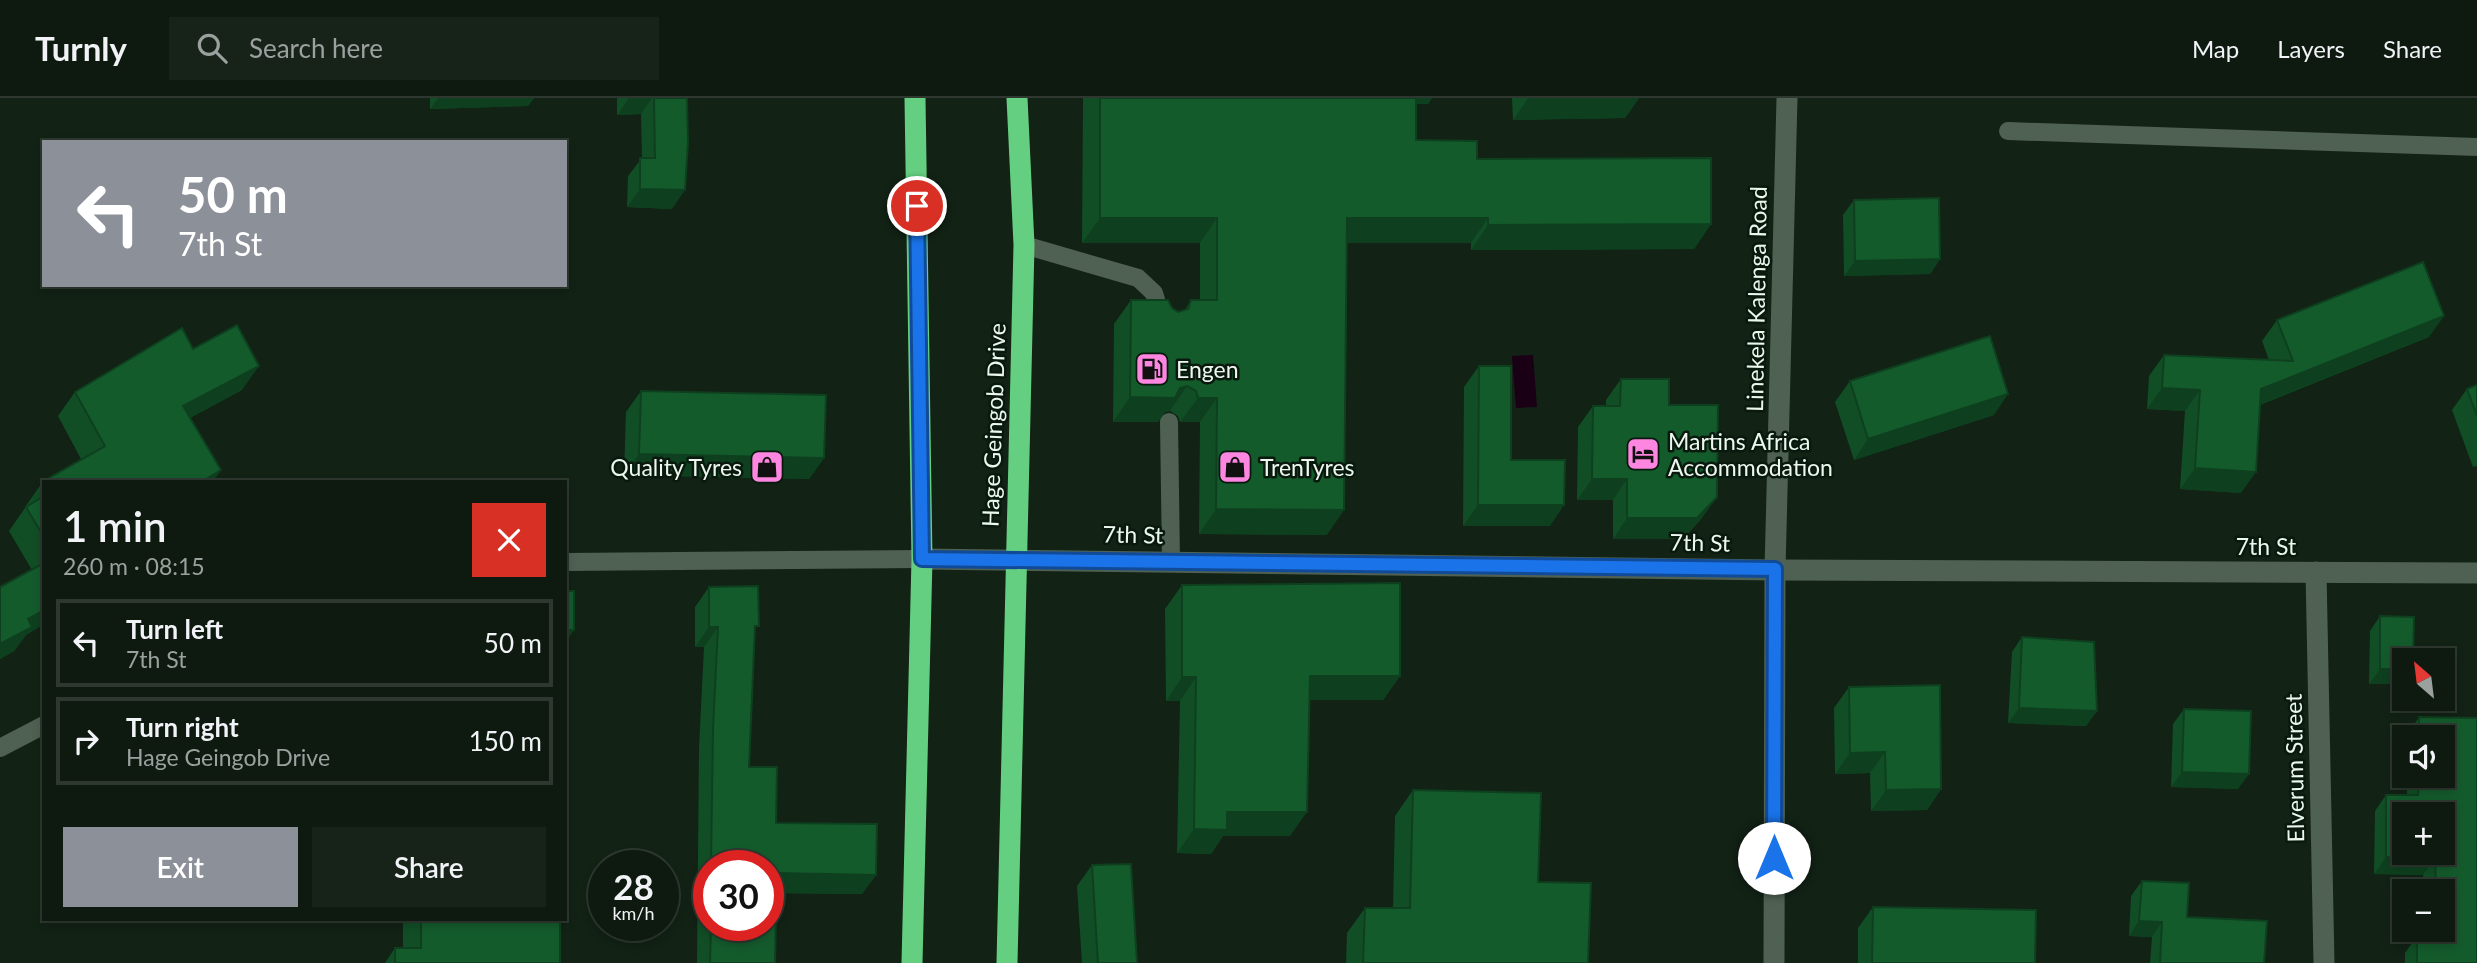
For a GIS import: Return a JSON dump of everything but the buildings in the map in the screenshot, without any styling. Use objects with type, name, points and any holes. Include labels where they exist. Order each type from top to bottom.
[{"type":"highway","points":[[912,963],[922,559],[915,98]]},
{"type":"highway","name":"Hage Geingob Drive","points":[[1007,963],[1024,245],[1017,98]]},
{"type":"street","name":"Linekela Kalenga Road","points":[[1774,963],[1775,569],[1787,98]]},
{"type":"street","name":"7th St","points":[[922,559],[1775,569],[2477,573]]},
{"type":"street","name":"Elverum Street","points":[[2316,572],[2324,963]]},
{"type":"lane","points":[[2008,131],[2477,147]]},
{"type":"lane","points":[[1024,245],[1138,278],[1154,293],[1163,325]]},
{"type":"lane","points":[[1169,422],[1171,561]]},
{"type":"lane","points":[[567,562],[922,559]]},
{"type":"lane","points":[[0,748],[42,726]]},
{"type":"shaded area","points":[[1533,355],[1537,407],[1516,408],[1512,356]]},
{"type":"place","name":"Engen","points":[[1152,369]]},
{"type":"place","name":"Martins Africa Accommodation","points":[[1643,454]]},
{"type":"place","name":"Quality Tyres","points":[[767,467]]},
{"type":"place","name":"TrenTyres","points":[[1235,467]]},
{"type":"route","points":[[917,206],[922,559],[1775,569],[1774,858]]}]
